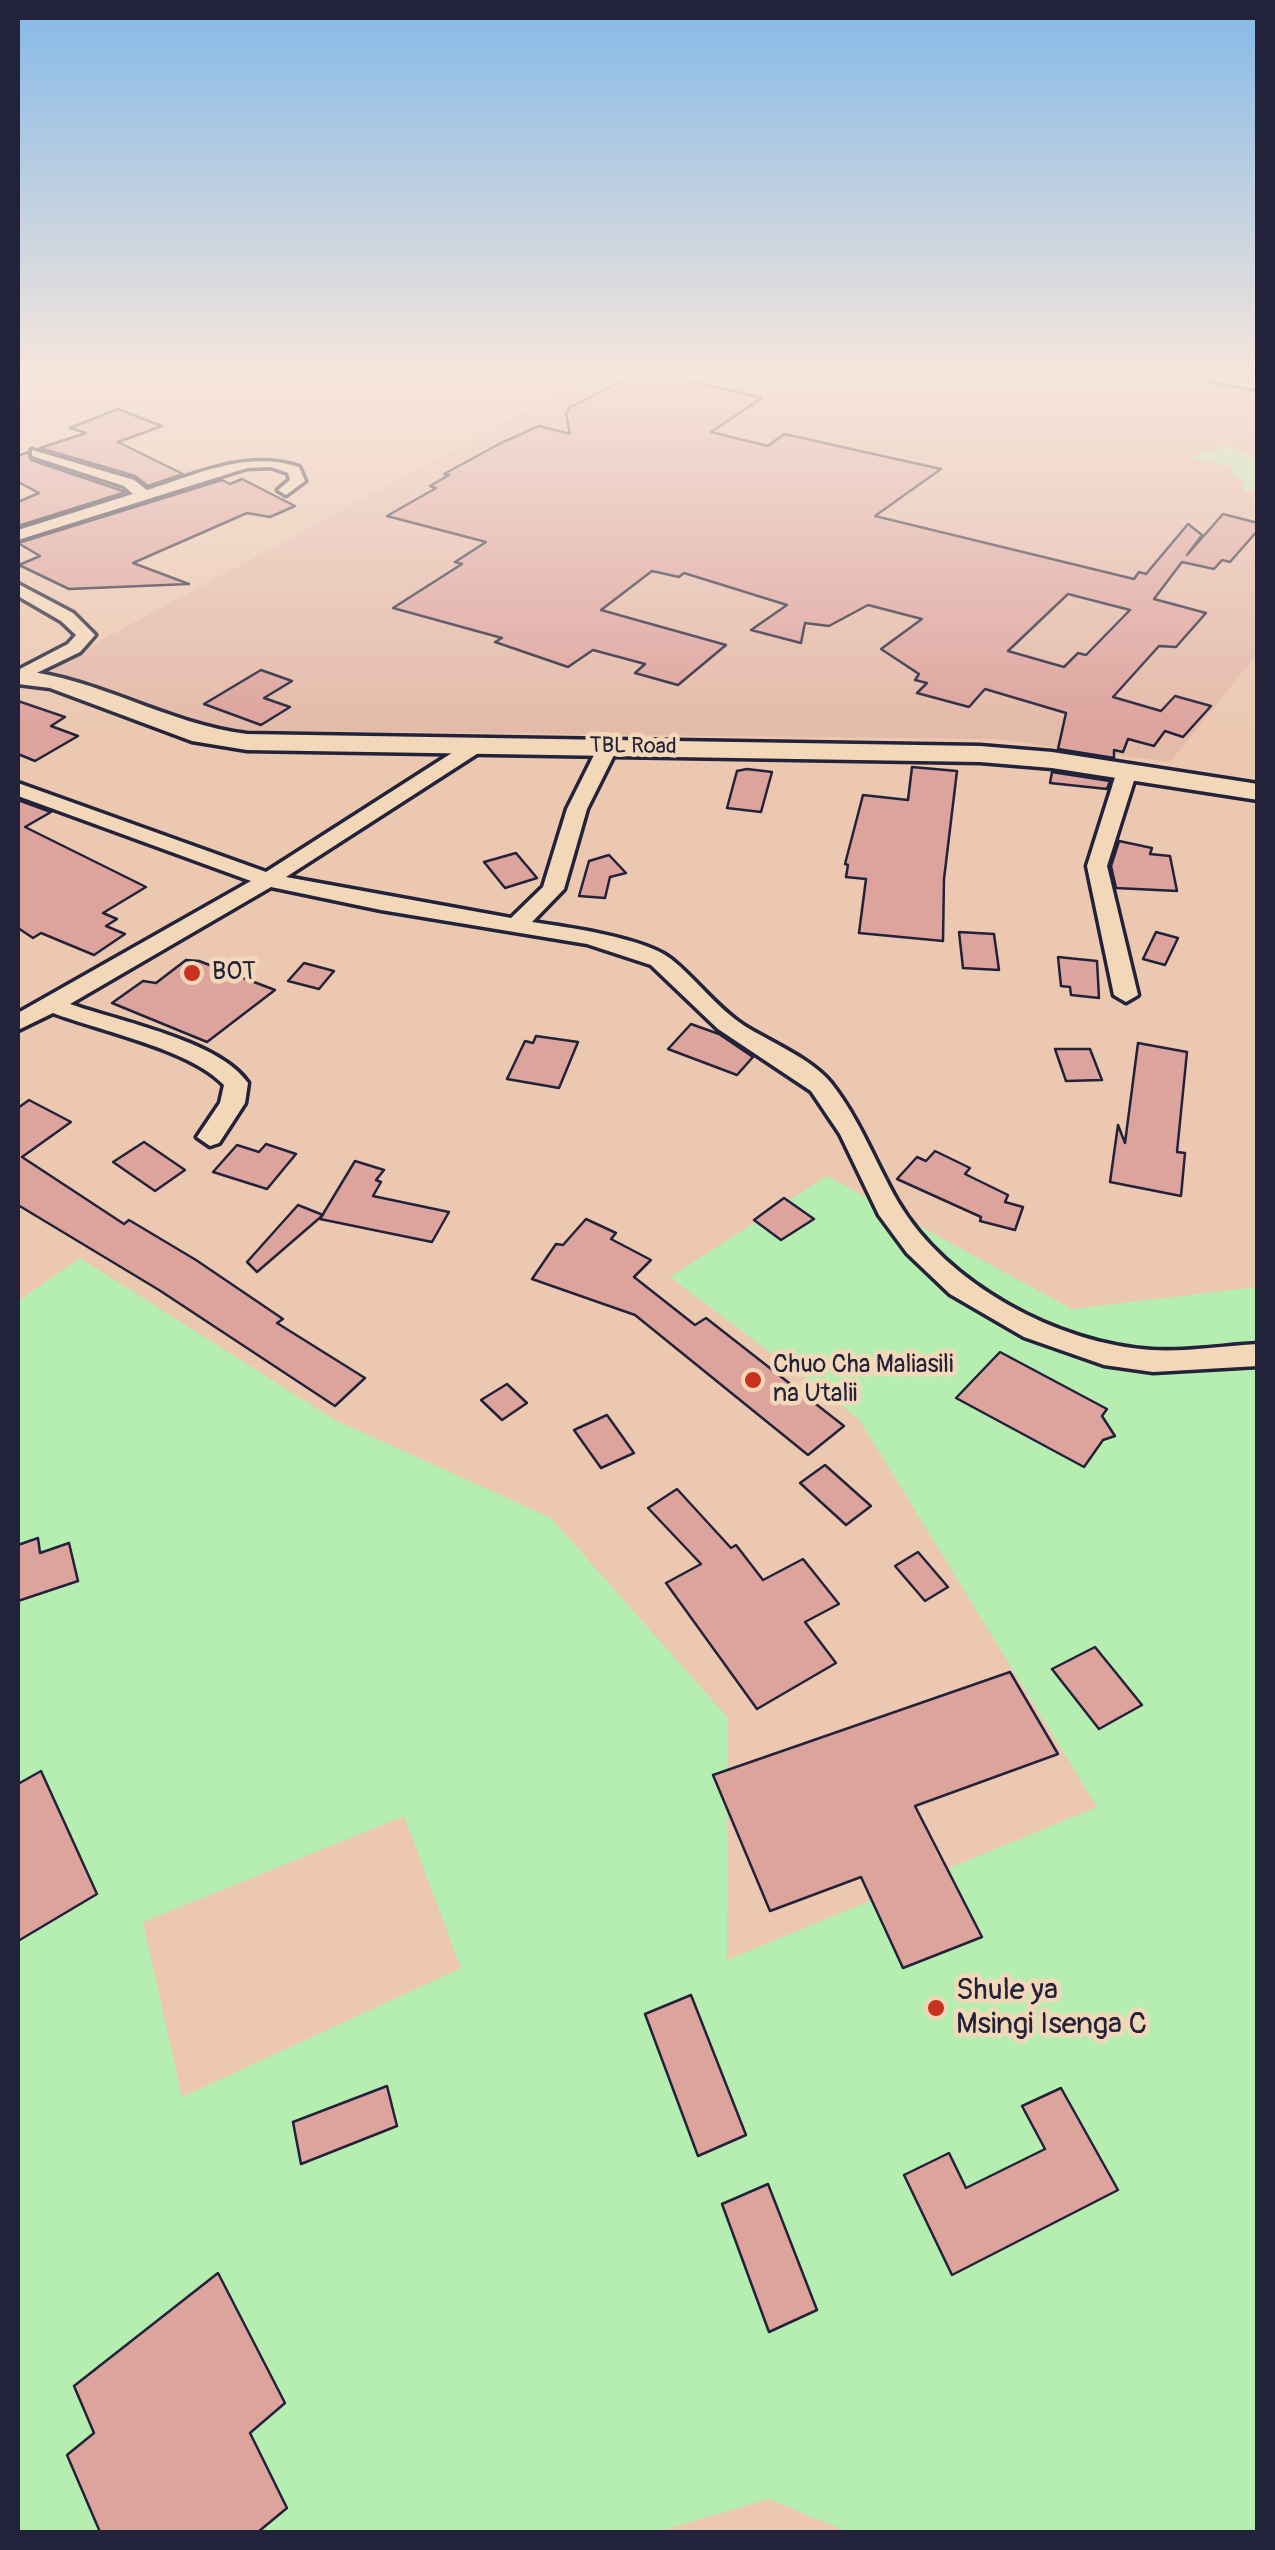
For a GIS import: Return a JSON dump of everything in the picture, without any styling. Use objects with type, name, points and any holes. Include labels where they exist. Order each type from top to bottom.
[{"type":"street","points":[[18,535],[148,494]]},
{"type":"street","points":[[18,589],[67,617],[86,636],[74,648],[18,677]]},
{"type":"street","name":"TBL Road","points":[[18,677],[54,681],[201,736],[226,740],[980,754],[1127,771],[1258,792]]},
{"type":"street","points":[[18,1023],[269,880],[476,746]]},
{"type":"street","points":[[515,927],[553,889],[577,809],[608,747]]},
{"type":"street","points":[[1126,996],[1097,866],[1127,771]]},
{"type":"street","points":[[18,788],[269,880],[591,938],[658,960],[726,1024],[805,1071],[835,1103],[888,1208],[917,1246],[960,1286],[1034,1329],[1104,1354],[1153,1361],[1214,1361],[1258,1354]]},
{"type":"street","points":[[52,1005],[107,1028],[190,1052],[230,1074],[236,1084],[236,1096],[210,1137]]},
{"type":"shaded area","points":[[372,494],[1257,494],[1257,654],[1170,762],[996,739],[221,730],[48,669]]},
{"type":"green space","points":[[827,1176],[1072,1309],[1257,1287],[1257,2532],[848,2532],[769,2499],[656,2532],[18,2532],[18,1301],[80,1258],[335,1420],[551,1518],[728,1718],[727,1960],[1097,1807],[859,1419],[670,1277]],"holes":[[[404,1816],[461,1968],[182,2097],[143,1922]]]},
{"type":"building","points":[[37,494],[120,494],[18,526],[18,502]]},
{"type":"building","points":[[177,494],[271,494],[295,506],[270,517],[247,513],[133,563],[189,584],[69,589],[19,565],[40,556],[18,543]]},
{"type":"building","points":[[426,494],[906,494],[875,516],[1134,579],[1139,572],[1146,574],[1188,524],[1202,535],[1187,555],[1223,514],[1258,523],[1258,530],[1230,562],[1222,560],[1214,569],[1182,562],[1154,599],[1206,613],[1176,647],[1159,646],[1113,697],[1161,711],[1175,696],[1211,706],[1183,737],[1165,731],[1154,746],[1128,739],[1123,752],[1114,750],[1114,758],[1058,749],[1066,713],[985,689],[969,707],[917,693],[927,683],[915,680],[919,674],[881,649],[922,619],[868,605],[829,626],[805,623],[801,643],[751,630],[787,605],[684,573],[679,577],[652,571],[601,610],[726,645],[678,685],[635,673],[645,664],[593,650],[568,667],[495,642],[502,638],[393,608],[462,564],[455,562],[486,542],[387,516]],"holes":[[[1068,594],[1130,610],[1086,655],[1078,653],[1064,667],[1008,651]]]},
{"type":"building","points":[[261,670],[292,681],[264,698],[290,707],[261,725],[204,704]]},
{"type":"building","points":[[18,701],[65,717],[51,726],[78,736],[35,761],[18,754]]},
{"type":"building","points":[[912,767],[957,771],[944,879],[943,941],[859,933],[866,879],[846,877],[845,864],[863,795],[908,800]]},
{"type":"building","points":[[737,771],[772,772],[761,812],[727,808]]},
{"type":"building","points":[[1052,772],[1110,781],[1107,789],[1050,783]]},
{"type":"building","points":[[18,800],[51,812],[25,827],[146,887],[103,913],[117,919],[106,926],[125,934],[94,955],[41,933],[33,938],[18,928]]},
{"type":"building","points":[[1119,841],[1152,848],[1150,854],[1170,856],[1177,891],[1116,888],[1111,866]]},
{"type":"building","points":[[516,853],[537,878],[505,888],[484,862]]},
{"type":"building","points":[[609,855],[626,873],[610,877],[605,898],[579,896],[589,861]]},
{"type":"building","points":[[959,932],[994,934],[999,970],[963,968]]},
{"type":"building","points":[[1156,932],[1178,938],[1165,965],[1143,959]]},
{"type":"building","points":[[1058,957],[1097,961],[1099,998],[1071,995],[1070,987],[1061,986]]},
{"type":"building","points":[[186,960],[199,961],[275,990],[207,1042],[112,1003],[143,981],[156,983]]},
{"type":"building","points":[[304,963],[334,971],[319,989],[288,981]]},
{"type":"building","points":[[691,1024],[719,1034],[753,1057],[737,1075],[668,1049]]},
{"type":"building","points":[[536,1036],[578,1042],[559,1088],[507,1079],[525,1041],[533,1043]]},
{"type":"building","points":[[1138,1043],[1187,1052],[1177,1152],[1185,1153],[1181,1196],[1110,1182],[1118,1125],[1125,1143]]},
{"type":"building","points":[[1055,1049],[1090,1049],[1102,1080],[1066,1081]]},
{"type":"building","points":[[29,1100],[71,1122],[22,1157],[124,1224],[129,1220],[196,1260],[283,1319],[277,1323],[365,1378],[335,1406],[159,1290],[18,1205],[18,1108]]},
{"type":"building","points":[[144,1142],[185,1170],[155,1191],[113,1162]]},
{"type":"building","points":[[266,1144],[296,1154],[267,1189],[213,1172],[237,1145],[259,1152]]},
{"type":"building","points":[[935,1151],[970,1168],[965,1174],[1008,1195],[1005,1202],[1023,1207],[1015,1230],[980,1221],[981,1217],[897,1179],[917,1157],[926,1161]]},
{"type":"building","points":[[355,1161],[384,1170],[376,1180],[381,1182],[373,1196],[449,1212],[432,1242],[320,1219]]},
{"type":"building","points":[[784,1198],[814,1219],[781,1240],[754,1220]]},
{"type":"building","points":[[298,1205],[323,1215],[257,1272],[247,1262]]},
{"type":"building","points":[[586,1219],[616,1233],[611,1239],[651,1260],[634,1277],[695,1325],[706,1318],[844,1426],[808,1455],[635,1315],[532,1279],[556,1244],[563,1245]]},
{"type":"building","points":[[1000,1352],[1107,1409],[1102,1416],[1115,1436],[1103,1440],[1084,1467],[956,1398]]},
{"type":"building","points":[[507,1384],[527,1403],[502,1420],[481,1400]]},
{"type":"building","points":[[607,1415],[634,1453],[601,1468],[574,1430]]},
{"type":"building","points":[[825,1465],[871,1506],[846,1525],[800,1483]]},
{"type":"building","points":[[677,1489],[731,1548],[736,1545],[763,1580],[803,1559],[839,1604],[805,1622],[836,1663],[757,1709],[666,1583],[701,1564],[648,1508]]},
{"type":"building","points":[[38,1538],[40,1553],[69,1543],[78,1581],[18,1601],[18,1545]]},
{"type":"building","points":[[918,1552],[948,1587],[925,1601],[895,1566]]},
{"type":"building","points":[[1095,1647],[1142,1705],[1099,1729],[1052,1669]]},
{"type":"building","points":[[1010,1672],[1058,1754],[915,1806],[982,1937],[903,1968],[861,1877],[770,1911],[713,1775]]},
{"type":"building","points":[[41,1771],[97,1894],[18,1941],[18,1784]]},
{"type":"building","points":[[691,1995],[746,2135],[698,2156],[645,2014]]},
{"type":"building","points":[[387,2086],[397,2126],[301,2164],[293,2122]]},
{"type":"building","points":[[1061,2088],[1118,2190],[952,2275],[904,2175],[949,2153],[966,2188],[1045,2149],[1022,2106]]},
{"type":"building","points":[[768,2184],[817,2310],[769,2332],[722,2204]]},
{"type":"building","points":[[218,2273],[285,2403],[250,2433],[287,2508],[258,2532],[100,2532],[67,2455],[94,2433],[74,2386]]},
{"type":"place","name":"BOT","points":[[192,973]]},
{"type":"place","name":"Chuo Cha Maliasili na Utalii","points":[[753,1380]]},
{"type":"place","name":"Shule ya Msingi Isenga C","points":[[936,2008]]}]
